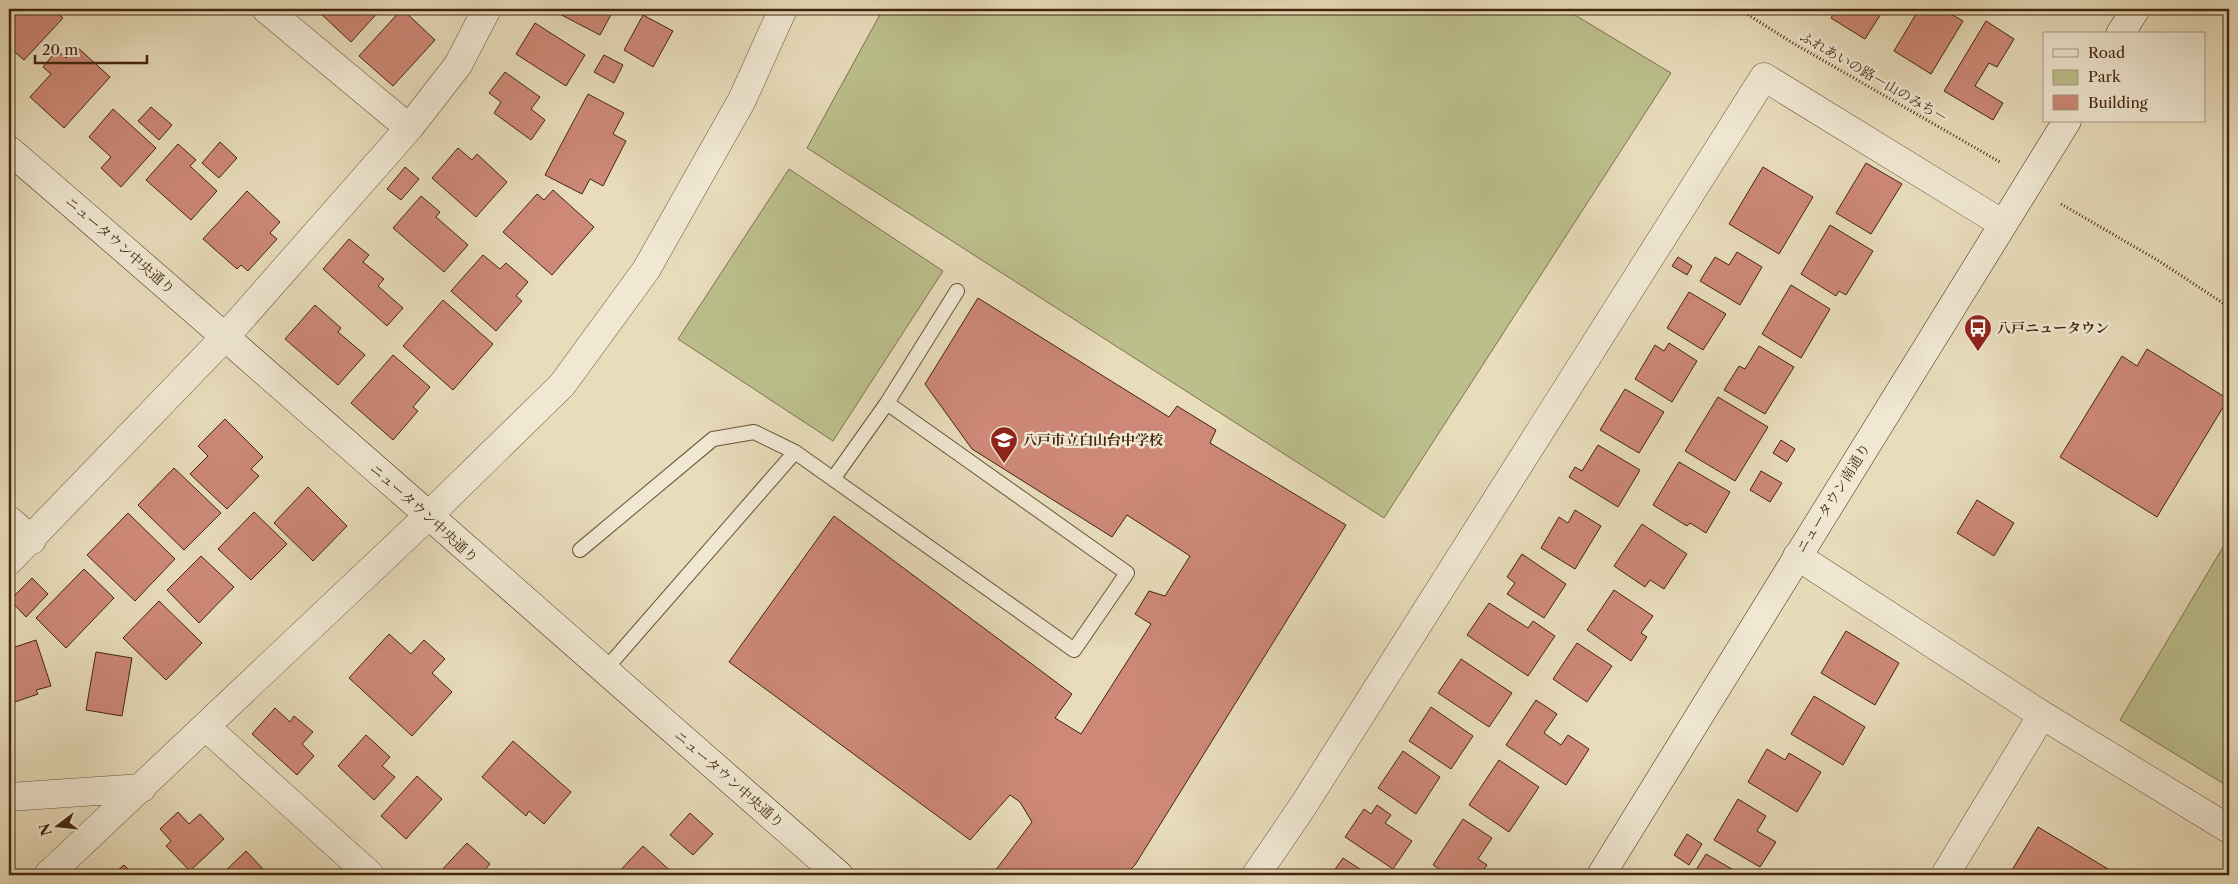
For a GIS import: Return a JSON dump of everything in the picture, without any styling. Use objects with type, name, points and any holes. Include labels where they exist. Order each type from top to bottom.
[{"type":"street","points":[[266,9],[409,128]]},
{"type":"street","points":[[9,561],[32,540],[226,336],[409,128],[458,65],[487,9]]},
{"type":"street","points":[[48,875],[428,516],[562,386],[646,270],[742,100],[783,9]]},
{"type":"street","points":[[2121,32],[2136,9]]},
{"type":"street","points":[[1256,875],[1303,806],[1764,77],[2003,224]]},
{"type":"street","name":"ニュータウン南通り","points":[[1601,875],[2066,122]]},
{"type":"street","name":"ニュータウン中央通り","points":[[9,150],[226,336],[604,671],[839,875]]},
{"type":"street","points":[[9,520],[32,540]]},
{"type":"street","points":[[1797,556],[2042,715],[2229,829]]},
{"type":"street","points":[[1945,875],[2042,715]]},
{"type":"street","points":[[206,727],[360,872]]},
{"type":"street","points":[[9,796],[142,788]]},
{"type":"lane","points":[[833,479],[887,403],[957,291]]},
{"type":"lane","points":[[580,550],[712,439],[754,432],[795,452],[1074,650],[1127,574],[887,403]]},
{"type":"lane","points":[[604,671],[795,452]]},
{"type":"path","name":"ふれあいの路－山のみち－","points":[[1739,9],[1791,42],[2000,162]]},
{"type":"path","points":[[2061,204],[2160,261],[2229,307]]},
{"type":"green space","points":[[883,9],[1565,9],[1671,73],[1384,518],[807,148]]},
{"type":"green space","points":[[789,169],[943,271],[833,441],[678,339]]},
{"type":"green space","points":[[2229,537],[2229,787],[2120,720]]},
{"type":"building","points":[[9,9],[53,9],[63,18],[24,60],[9,47]]},
{"type":"building","points":[[320,9],[381,9],[351,42],[318,11]]},
{"type":"building","points":[[402,9],[435,40],[393,86],[359,56]]},
{"type":"building","points":[[550,9],[614,9],[600,35]]},
{"type":"building","points":[[1836,9],[1884,9],[1865,39],[1831,18]]},
{"type":"building","points":[[1919,9],[1942,9],[1963,21],[1931,74],[1894,51]]},
{"type":"building","points":[[643,15],[673,31],[653,67],[624,50]]},
{"type":"building","points":[[1986,21],[2014,39],[1997,67],[1989,63],[1975,86],[2003,103],[1993,120],[1944,91]]},
{"type":"building","points":[[535,23],[585,55],[566,86],[516,54]]},
{"type":"building","points":[[76,46],[110,77],[64,128],[30,97],[51,74],[43,67],[57,50],[66,58]]},
{"type":"building","points":[[604,55],[623,65],[614,83],[594,72]]},
{"type":"building","points":[[505,72],[540,97],[531,109],[545,120],[531,140],[494,113],[501,102],[489,93]]},
{"type":"building","points":[[588,94],[624,113],[613,134],[626,141],[603,186],[590,179],[582,194],[545,175]]},
{"type":"building","points":[[151,107],[172,125],[159,140],[138,121]]},
{"type":"building","points":[[113,109],[156,148],[121,187],[101,168],[111,157],[89,137]]},
{"type":"building","points":[[220,142],[237,158],[219,178],[202,163]]},
{"type":"building","points":[[178,144],[196,160],[190,166],[217,191],[191,220],[146,180]]},
{"type":"building","points":[[458,148],[472,160],[477,154],[507,182],[476,217],[432,178]]},
{"type":"building","points":[[1866,163],[1902,184],[1871,234],[1836,213]]},
{"type":"building","points":[[405,167],[419,179],[401,200],[387,189]]},
{"type":"building","points":[[1763,167],[1813,197],[1779,254],[1729,224]]},
{"type":"building","points":[[553,190],[594,227],[552,275],[503,232],[537,194],[544,200]]},
{"type":"building","points":[[247,191],[280,222],[270,233],[277,239],[248,271],[241,265],[237,269],[203,239]]},
{"type":"building","points":[[421,196],[440,212],[436,217],[468,245],[444,272],[393,228]]},
{"type":"building","points":[[1830,225],[1873,251],[1846,295],[1839,291],[1836,296],[1801,274]]},
{"type":"building","points":[[349,239],[369,255],[363,262],[384,279],[378,286],[403,308],[387,326],[323,269]]},
{"type":"building","points":[[1737,252],[1762,267],[1740,305],[1700,281],[1715,257],[1729,265]]},
{"type":"building","points":[[483,255],[500,269],[506,263],[528,282],[516,296],[522,301],[496,331],[451,291]]},
{"type":"building","points":[[1678,257],[1692,266],[1687,275],[1672,266]]},
{"type":"building","points":[[1791,285],[1830,309],[1801,358],[1762,334]]},
{"type":"building","points":[[1689,292],[1726,314],[1703,350],[1667,328]]},
{"type":"building","points":[[978,298],[1169,417],[1177,406],[1216,430],[1210,443],[1346,525],[1135,865],[1125,875],[992,875],[1032,822],[1020,802],[1010,795],[970,840],[729,662],[834,516],[1072,694],[1055,718],[1081,734],[1151,624],[1135,614],[1149,591],[1165,596],[1190,556],[1127,515],[1112,537],[972,449],[925,384]]},
{"type":"building","points":[[443,300],[493,344],[453,390],[403,346]]},
{"type":"building","points":[[315,305],[341,328],[338,332],[365,355],[338,385],[285,339]]},
{"type":"building","points":[[1669,343],[1697,361],[1672,402],[1635,379],[1655,345],[1664,351]]},
{"type":"building","points":[[1759,346],[1794,367],[1765,414],[1724,390],[1739,366],[1745,369]]},
{"type":"building","points":[[2147,349],[2228,399],[2157,517],[2060,457],[2122,356],[2137,366]]},
{"type":"building","points":[[393,355],[430,387],[413,407],[418,411],[393,440],[351,403]]},
{"type":"building","points":[[1625,389],[1664,412],[1639,453],[1600,430]]},
{"type":"building","points":[[1718,397],[1768,427],[1735,481],[1685,451]]},
{"type":"building","points":[[225,419],[263,457],[251,469],[259,476],[227,509],[190,474],[208,456],[198,446]]},
{"type":"building","points":[[1781,440],[1795,449],[1787,462],[1773,453]]},
{"type":"building","points":[[1598,445],[1640,470],[1618,507],[1569,477],[1575,467],[1582,471]]},
{"type":"building","points":[[1679,462],[1730,492],[1706,533],[1690,523],[1687,526],[1653,505]]},
{"type":"building","points":[[174,468],[221,513],[184,550],[138,505]]},
{"type":"building","points":[[1761,471],[1782,483],[1770,502],[1750,490]]},
{"type":"building","points":[[308,487],[347,526],[313,561],[274,523]]},
{"type":"building","points":[[1977,500],[2014,523],[1994,556],[1957,533]]},
{"type":"building","points":[[1575,510],[1601,526],[1575,569],[1541,548],[1559,517],[1568,523]]},
{"type":"building","points":[[254,512],[287,544],[251,580],[218,549]]},
{"type":"building","points":[[128,513],[175,559],[135,601],[87,555]]},
{"type":"building","points":[[1642,524],[1687,554],[1664,589],[1650,580],[1645,587],[1614,566]]},
{"type":"building","points":[[1522,554],[1566,584],[1544,618],[1507,594],[1515,583],[1507,577]]},
{"type":"building","points":[[201,556],[234,587],[199,623],[167,590]]},
{"type":"building","points":[[84,569],[114,598],[66,648],[36,618]]},
{"type":"building","points":[[32,578],[48,594],[26,617],[10,600]]},
{"type":"building","points":[[1614,590],[1653,616],[1641,633],[1647,637],[1631,661],[1587,630]]},
{"type":"building","points":[[159,601],[202,643],[166,680],[123,638]]},
{"type":"building","points":[[1489,603],[1528,628],[1533,621],[1555,636],[1528,676],[1467,635]]},
{"type":"building","points":[[1846,631],[1899,663],[1875,705],[1821,673]]},
{"type":"building","points":[[389,634],[411,654],[424,640],[445,659],[432,673],[452,692],[412,736],[349,678]]},
{"type":"building","points":[[9,640],[12,648],[36,640],[51,686],[36,690],[38,694],[9,704]]},
{"type":"building","points":[[1577,643],[1612,666],[1587,702],[1553,679]]},
{"type":"building","points":[[96,652],[132,658],[122,716],[86,710]]},
{"type":"building","points":[[1461,659],[1512,693],[1489,727],[1438,693]]},
{"type":"building","points":[[1814,696],[1865,727],[1843,765],[1791,734]]},
{"type":"building","points":[[1536,700],[1557,714],[1544,733],[1561,745],[1568,735],[1589,749],[1566,785],[1506,745]]},
{"type":"building","points":[[1431,707],[1473,736],[1451,769],[1409,741]]},
{"type":"building","points":[[275,708],[290,722],[294,716],[313,732],[302,744],[314,756],[297,775],[252,734]]},
{"type":"building","points":[[366,735],[390,757],[382,766],[395,777],[374,800],[338,766]]},
{"type":"building","points":[[513,741],[571,792],[544,824],[529,811],[526,816],[482,777]]},
{"type":"building","points":[[1767,749],[1785,760],[1789,753],[1821,772],[1797,812],[1748,782]]},
{"type":"building","points":[[1403,751],[1440,777],[1416,814],[1378,788]]},
{"type":"building","points":[[1499,760],[1539,787],[1509,832],[1469,805]]},
{"type":"building","points":[[417,776],[442,799],[406,839],[381,816]]},
{"type":"building","points":[[1738,799],[1766,816],[1757,831],[1776,842],[1760,867],[1714,840]]},
{"type":"building","points":[[1377,805],[1391,815],[1385,823],[1412,841],[1393,869],[1345,837],[1364,809],[1371,814]]},
{"type":"building","points":[[178,812],[189,824],[200,814],[224,839],[190,871],[166,846],[171,841],[160,829]]},
{"type":"building","points":[[690,813],[713,834],[693,855],[670,835]]},
{"type":"building","points":[[1463,819],[1492,838],[1478,859],[1487,865],[1480,875],[1448,875],[1433,865]]},
{"type":"building","points":[[2038,827],[2118,875],[2009,875]]},
{"type":"building","points":[[1687,834],[1702,844],[1689,865],[1674,855]]},
{"type":"building","points":[[467,843],[490,864],[480,875],[443,875],[440,872]]},
{"type":"building","points":[[643,846],[675,875],[616,875]]},
{"type":"building","points":[[246,851],[265,871],[261,875],[221,875]]},
{"type":"building","points":[[1706,854],[1742,875],[1693,875]]},
{"type":"building","points":[[1343,858],[1369,875],[1331,875]]},
{"type":"building","points":[[124,865],[134,875],[112,875]]},
{"type":"place","name":"八戸ニュータウン","points":[[1978,352]]},
{"type":"place","name":"八戸市立白山台中学校","points":[[1004,464]]}]
